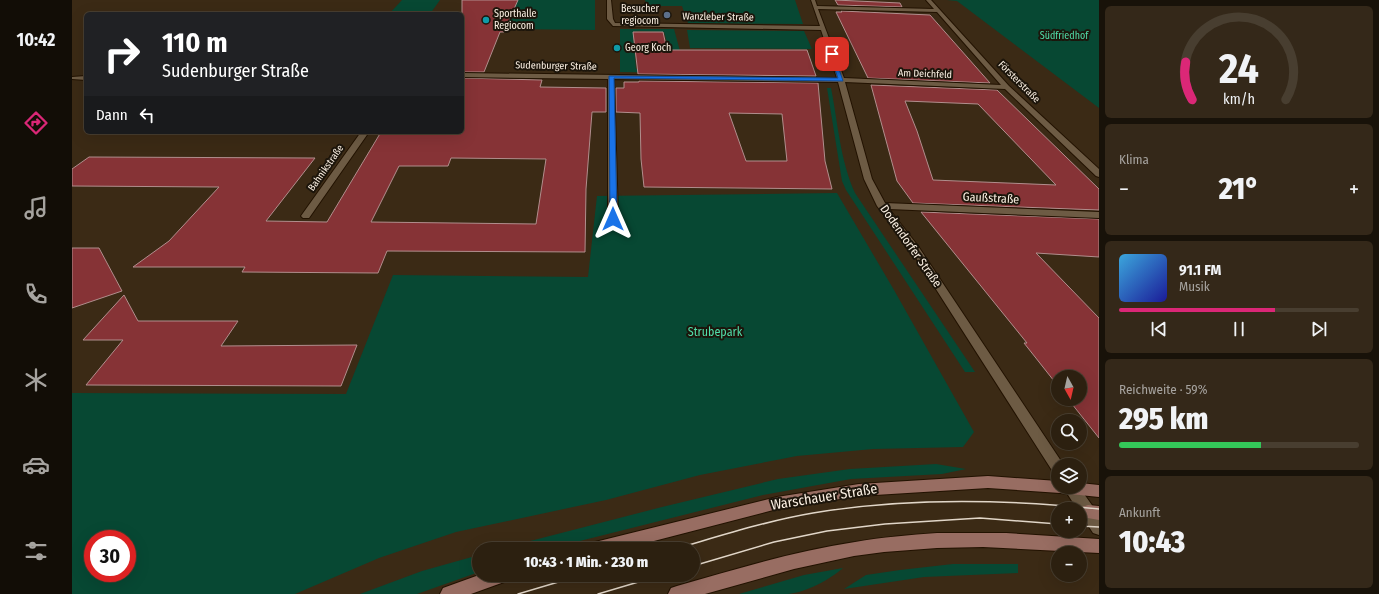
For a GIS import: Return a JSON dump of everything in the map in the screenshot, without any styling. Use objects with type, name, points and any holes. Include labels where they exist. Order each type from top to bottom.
[{"type":"main road","name":"Warschauer Straße","points":[[623,542],[776,503],[852,491],[919,485],[988,482],[1051,486]]},
{"type":"main road","name":"Warschauer Straße","points":[[1087,490],[1099,491]]},
{"type":"main road","points":[[677,594],[823,555],[913,542],[1004,539],[1099,546]]},
{"type":"main road","points":[[449,594],[482,582]]},
{"type":"street","name":"Wanzleber Straße","points":[[609,0],[610,19],[613,24],[822,28]]},
{"type":"street","name":"Dodendorfer Straße","points":[[813,0],[841,80],[868,178],[882,206],[913,246],[1051,458]]},
{"type":"street","name":"Försterstraße","points":[[928,0],[1007,87],[1099,174]]},
{"type":"street","points":[[816,7],[939,11]]},
{"type":"street","name":"Sudenburger Straße","points":[[464,75],[841,80]]},
{"type":"street","points":[[611,77],[613,219]]},
{"type":"street","points":[[74,78],[84,78]]},
{"type":"street","name":"Am Deichfeld","points":[[841,80],[1007,87]]},
{"type":"street","name":"Bahnikstraße","points":[[306,216],[364,134]]},
{"type":"street","name":"Gaußstraße","points":[[882,206],[1099,215]]},
{"type":"street","points":[[1074,494],[1094,513],[1099,528]]},
{"type":"green space","points":[[402,0],[440,0],[431,12],[391,12]]},
{"type":"green space","points":[[517,0],[595,0],[595,30],[506,29]]},
{"type":"green space","points":[[645,0],[795,0],[803,24],[688,23],[682,6],[647,6]]},
{"type":"green space","name":"Südfriedhof","points":[[947,0],[1099,0],[1099,108],[957,1]]},
{"type":"green space","points":[[620,29],[674,29],[686,73],[620,72]],"holes":[[[633,32],[664,32],[668,46],[671,46],[672,49],[668,49],[672,66],[636,69]]]},
{"type":"green space","points":[[687,30],[804,31],[812,49],[690,48]]},
{"type":"green space","points":[[827,88],[831,88],[843,155],[855,193],[975,372],[965,372],[846,190],[842,181]]},
{"type":"green space","name":"Strubepark","points":[[837,193],[894,290],[974,432],[963,447],[873,449],[797,456],[700,475],[606,500],[456,532],[379,558],[295,594],[72,594],[72,393],[346,394],[393,275],[588,277],[597,196]]},
{"type":"green space","points":[[936,464],[966,469],[942,474],[851,479],[763,495],[576,542],[526,542],[778,479],[850,469]]},
{"type":"green space","points":[[472,557],[472,574],[417,594],[360,594],[422,571]]},
{"type":"green space","points":[[953,564],[1018,564],[1018,573],[924,577],[844,589],[866,575]]},
{"type":"green space","points":[[843,568],[817,585],[795,593],[739,594],[804,575]]},
{"type":"building","points":[[462,0],[518,0],[504,32],[500,32],[484,72],[464,72],[464,12],[462,12]]},
{"type":"building","points":[[835,0],[900,3],[902,7],[838,5]]},
{"type":"building","points":[[841,11],[930,15],[990,83],[868,78],[836,12],[842,12]]},
{"type":"building","points":[[633,32],[663,32],[667,50],[807,50],[816,76],[638,74]]},
{"type":"building","points":[[464,78],[542,80],[540,87],[606,88],[606,112],[592,112],[586,189],[585,252],[387,251],[378,273],[242,272],[245,267],[133,267],[169,241],[219,187],[72,186],[72,169],[89,157],[315,158],[266,221],[327,222],[380,134],[464,134]],"holes":[[[451,158],[546,159],[536,224],[371,222],[399,166],[448,166]]]},
{"type":"building","points":[[624,82],[818,83],[825,161],[832,189],[644,187],[641,159],[640,113],[616,112],[616,88],[624,88]],"holes":[[[729,113],[782,114],[787,161],[746,161]]]},
{"type":"building","points":[[871,85],[997,90],[1099,189],[1099,210],[913,203],[897,181]],"holes":[[[905,101],[978,104],[1056,185],[933,180],[917,131]]]},
{"type":"building","points":[[921,212],[1099,219],[1099,257],[1036,253],[1099,318],[1099,438],[1087,423],[1087,414],[1080,414],[1074,406],[1087,406],[1087,370],[1051,370],[1051,377],[1024,343],[1027,343]]},
{"type":"building","points":[[72,248],[99,248],[122,291],[72,308]]},
{"type":"building","points":[[124,295],[138,321],[238,321],[221,346],[357,345],[341,386],[86,385],[123,340],[83,340]]},
{"type":"tram line","points":[[699,542],[795,516],[884,504],[956,501],[1028,503],[1099,509]]},
{"type":"tram line","points":[[700,564],[774,542],[827,531],[885,524],[980,518],[1051,523]]},
{"type":"tram line","points":[[1087,526],[1099,527]]},
{"type":"tram line","points":[[518,594],[558,582]]},
{"type":"tram line","points":[[598,594],[638,582]]},
{"type":"place","name":"Besucher regiocom","points":[[667,15]]},
{"type":"place","name":"Sporthalle Regiocom","points":[[486,20]]},
{"type":"place","name":"Georg Koch","points":[[617,48]]},
{"type":"route","points":[[613,219],[611,77],[841,80],[832,54]]}]
